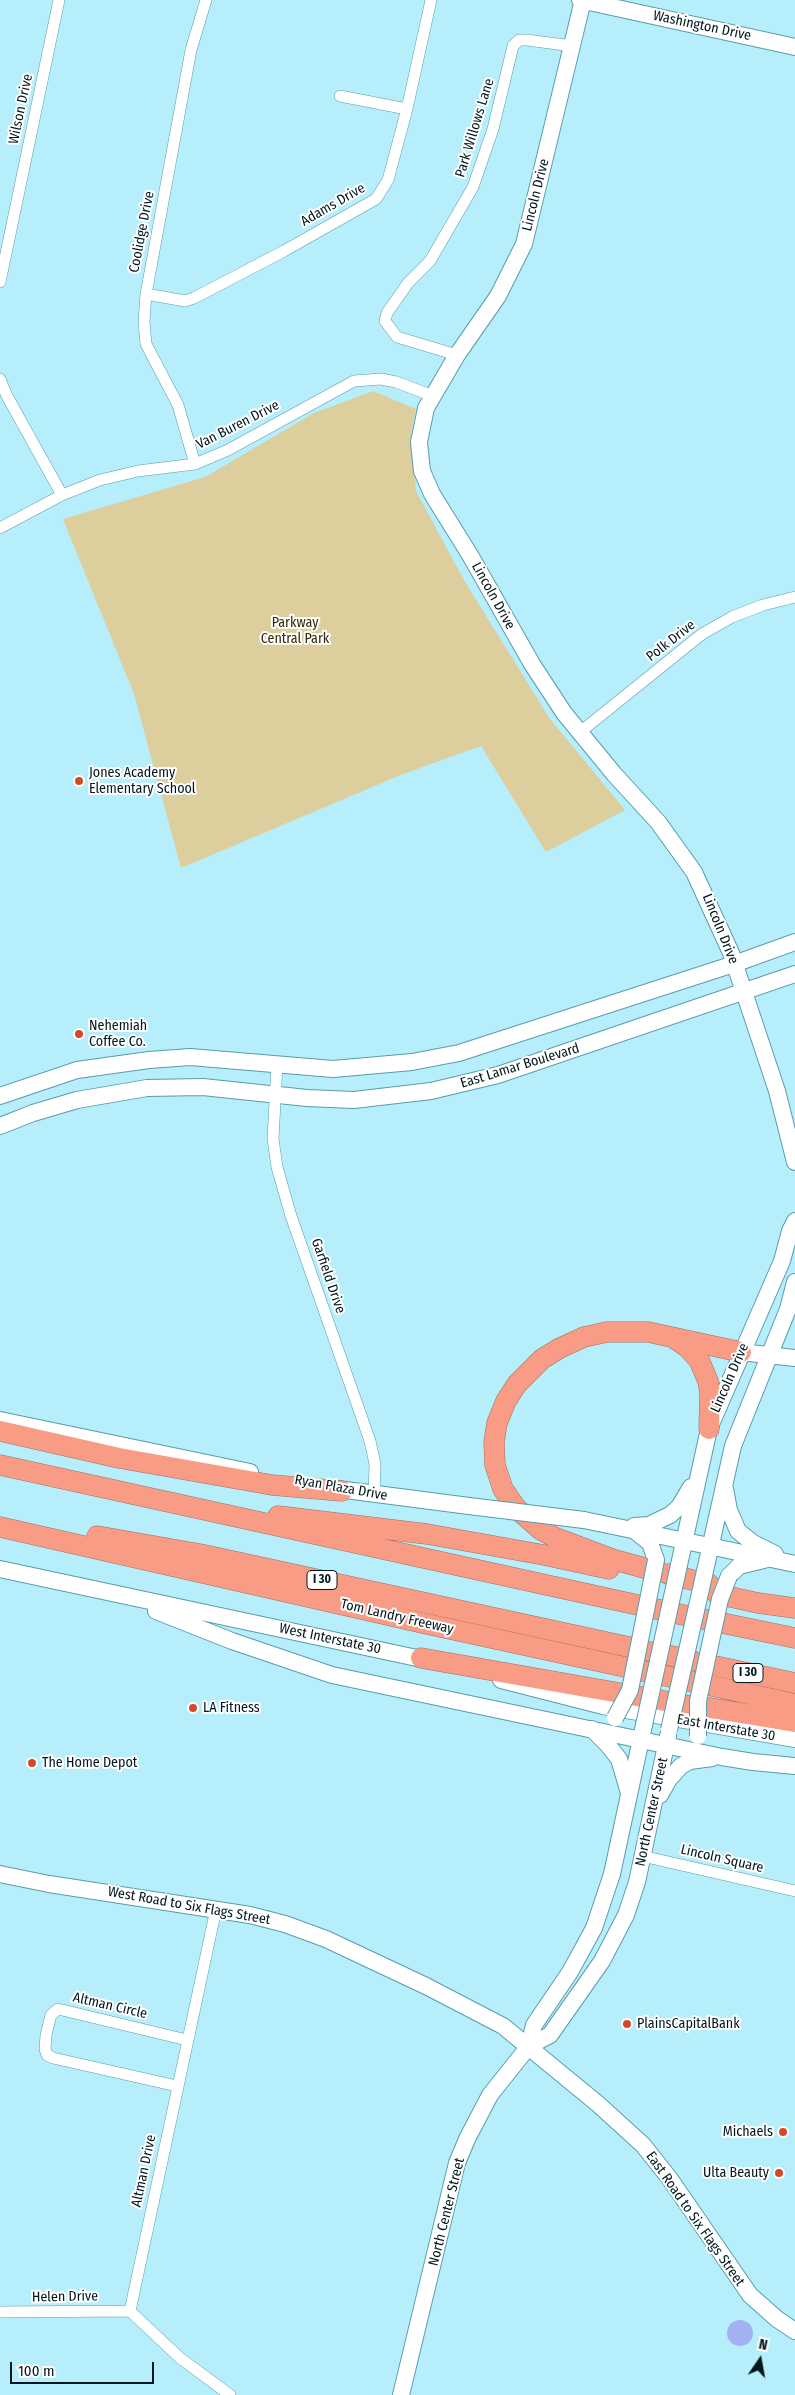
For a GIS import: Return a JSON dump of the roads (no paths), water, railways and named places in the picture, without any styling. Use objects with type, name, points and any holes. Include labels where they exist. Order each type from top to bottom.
[{"type":"highway","points":[[742,1352],[631,1330],[584,1337],[542,1359],[513,1390],[497,1423],[494,1442],[495,1465],[503,1489],[516,1508],[541,1530],[606,1557],[714,1584],[795,1607]]},
{"type":"highway","points":[[674,1338],[687,1347],[699,1360],[708,1381],[710,1393],[708,1429]]},
{"type":"highway","points":[[0,1431],[119,1458],[272,1485],[342,1490]]},
{"type":"highway","points":[[0,1465],[795,1638]]},
{"type":"highway","points":[[178,1504],[427,1534],[544,1555],[664,1572]]},
{"type":"highway","name":"I 30","points":[[0,1516],[200,1554],[795,1683]]},
{"type":"highway","name":"Tom Landry Freeway","points":[[0,1526],[437,1626],[795,1704]]},
{"type":"highway","points":[[421,1658],[795,1722]]},
{"type":"main road","name":"Lincoln Drive","points":[[582,0],[573,46],[524,244],[498,296],[457,356],[433,396],[422,422],[419,442],[422,471],[432,494],[470,555],[532,664],[579,732],[681,852],[708,898],[734,964],[791,1126],[795,1162]]},
{"type":"main road","name":"Washington Drive","points":[[582,0],[795,47]]},
{"type":"main road","points":[[0,1096],[77,1070],[149,1060],[190,1057],[333,1069],[412,1062],[459,1053],[734,964],[795,942]]},
{"type":"main road","name":"East Lamar Boulevard","points":[[0,1126],[33,1113],[77,1100],[147,1088],[203,1087],[275,1095],[354,1100],[397,1096],[460,1085],[498,1075],[795,974]]},
{"type":"main road","name":"Lincoln Drive","points":[[684,1540],[708,1429],[782,1261],[790,1231],[795,1221]]},
{"type":"main road","name":"Lincoln Drive","points":[[710,1547],[723,1481],[741,1422],[788,1309],[795,1282]]},
{"type":"main road","points":[[788,1309],[795,1324]]},
{"type":"main road","points":[[742,1352],[795,1358]]},
{"type":"main road","name":"Ryan Plaza Drive","points":[[0,1420],[342,1490],[584,1520],[795,1564]]},
{"type":"main road","points":[[626,1528],[649,1524],[670,1515],[679,1507],[697,1477]]},
{"type":"main road","points":[[723,1481],[729,1510],[738,1532],[753,1543],[795,1564]]},
{"type":"main road","points":[[590,1728],[605,1725],[615,1718],[630,1690],[664,1572],[650,1544],[626,1528]]},
{"type":"main road","name":"North Center Street","points":[[529,2046],[534,2025],[576,1963],[599,1918],[612,1874],[629,1795],[648,1727],[664,1572],[684,1540]]},
{"type":"main road","name":"North Center Street","points":[[401,2395],[458,2163],[467,2138],[490,2096],[529,2046],[550,2035],[602,1960],[626,1916],[637,1882],[668,1738],[714,1584],[710,1547]]},
{"type":"main road","points":[[716,1756],[698,1736],[698,1701],[720,1599],[714,1584],[739,1566],[769,1559]]},
{"type":"main road","name":"West Interstate 30","points":[[0,1569],[421,1658],[603,1706],[648,1727]]},
{"type":"main road","points":[[117,1595],[232,1641],[332,1674],[590,1728],[648,1727],[668,1738],[716,1756],[795,1766]]},
{"type":"main road","name":"East Interstate 30","points":[[648,1727],[795,1739]]},
{"type":"main road","points":[[590,1728],[608,1744],[619,1759],[629,1795]]},
{"type":"main road","points":[[652,1810],[669,1779],[681,1766],[716,1756]]},
{"type":"main road","name":"West Road to Six Flags Street","points":[[0,1874],[49,1884],[216,1909],[285,1924],[326,1939],[475,2010],[503,2026],[529,2046]]},
{"type":"main road","name":"East Road to Six Flags Street","points":[[529,2046],[644,2145],[750,2295],[777,2319],[795,2331]]},
{"type":"street","name":"Wilson Drive","points":[[0,282],[59,0]]},
{"type":"street","name":"Coolidge Drive","points":[[195,464],[178,405],[146,344],[144,322],[146,294],[191,50],[206,0]]},
{"type":"street","name":"Adams Drive","points":[[146,294],[185,301],[194,298],[284,251],[376,199],[388,180],[407,108],[431,0]]},
{"type":"street","name":"Park Willows Lane","points":[[457,356],[397,337],[385,321],[387,313],[408,283],[430,261],[473,187],[493,129],[513,46],[520,40],[573,46]]},
{"type":"street","points":[[340,96],[407,108]]},
{"type":"street","points":[[0,379],[7,396],[62,495]]},
{"type":"street","name":"Van Buren Drive","points":[[0,528],[62,495],[100,480],[138,471],[195,464],[228,450],[354,381],[380,379],[396,382],[433,396]]},
{"type":"street","name":"Polk Drive","points":[[579,732],[702,634],[732,617],[763,605],[795,596]]},
{"type":"street","name":"Garfield Drive","points":[[277,1064],[274,1152],[281,1181],[370,1441],[375,1464],[374,1495]]},
{"type":"street","name":"Lincoln Square","points":[[642,1856],[795,1891]]},
{"type":"street","name":"Altman Drive","points":[[130,2311],[216,1909]]},
{"type":"street","name":"Altman Circle","points":[[177,2086],[53,2058],[47,2055],[44,2049],[46,2035],[51,2015],[58,2009],[188,2040]]},
{"type":"street","points":[[130,2311],[180,2358],[230,2395]]},
{"type":"street","name":"Helen Drive","points":[[0,2312],[130,2311]]},
{"type":"water","points":[[740,2320],[749,2324],[753,2333],[749,2342],[740,2346],[731,2342],[727,2333],[731,2324]]},
{"type":"place","name":"Jones Academy Elementary School","points":[[79,781]]},
{"type":"place","name":"Nehemiah Coffee Co.","points":[[79,1034]]},
{"type":"place","name":"LA Fitness","points":[[193,1708]]},
{"type":"place","name":"The Home Depot","points":[[32,1763]]},
{"type":"place","name":"PlainsCapitalBank","points":[[627,2024]]},
{"type":"place","name":"Michaels","points":[[783,2132]]},
{"type":"place","name":"Ulta Beauty","points":[[779,2173]]},
{"type":"park label","name":"Parkway Central Park","points":[[295,632]]}]
